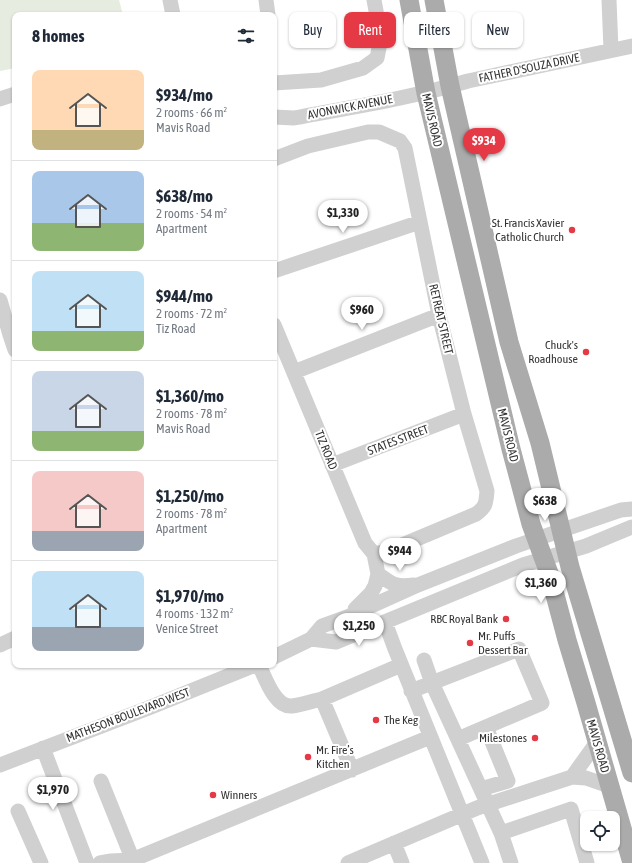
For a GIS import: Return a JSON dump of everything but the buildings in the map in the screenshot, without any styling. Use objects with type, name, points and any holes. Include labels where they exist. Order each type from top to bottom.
[{"type":"main road","name":"MAVIS ROAD","points":[[408,0],[426,92],[511,449],[531,524],[550,576],[596,742],[632,863]]},
{"type":"main road","name":"MAVIS ROAD","points":[[434,0],[450,86],[509,342],[540,442],[573,575],[627,741],[632,773]]},
{"type":"street","points":[[170,0],[172,12]]},
{"type":"street","points":[[266,0],[268,12]]},
{"type":"street","points":[[277,83],[321,80],[363,68],[377,58],[381,38],[374,0]]},
{"type":"street","points":[[609,0],[611,50]]},
{"type":"street","name":"FATHER D'SOUZA DRIVE","points":[[426,92],[468,81],[632,46]]},
{"type":"street","name":"AVONWICK AVENUE","points":[[277,117],[294,118],[426,92]]},
{"type":"street","points":[[0,99],[12,95]]},
{"type":"street","name":"RETREAT STREET","points":[[277,158],[308,146],[368,132],[379,132],[400,141],[405,148],[439,315],[464,414],[487,491],[486,502],[483,509],[476,514],[388,551],[374,554]]},
{"type":"street","points":[[277,270],[420,222]]},
{"type":"street","points":[[0,300],[12,341]]},
{"type":"street","points":[[294,372],[439,315]]},
{"type":"street","name":"TIZ ROAD","points":[[277,332],[365,543],[374,554],[378,574]]},
{"type":"street","name":"STATES STREET","points":[[332,465],[464,414]]},
{"type":"street","points":[[277,656],[311,639],[322,626],[347,617],[418,585],[516,546],[621,510],[632,509]]},
{"type":"street","points":[[311,639],[336,642],[523,565],[586,546],[632,527]]},
{"type":"street","points":[[347,617],[371,593],[375,586],[378,574],[392,584],[401,586],[418,585]]},
{"type":"street","points":[[385,622],[401,665],[482,863]]},
{"type":"street","points":[[0,645],[12,639]]},
{"type":"street","points":[[412,691],[519,649],[542,704],[458,739]]},
{"type":"street","points":[[424,660],[432,683],[501,833],[511,863]]},
{"type":"street","points":[[260,668],[269,688],[279,702],[290,707],[322,699],[401,665]]},
{"type":"street","name":"MATHESON BOULEVARD WEST","points":[[0,765],[247,668]]},
{"type":"street","points":[[322,699],[352,770]]},
{"type":"street","points":[[481,789],[508,780],[486,727]]},
{"type":"street","points":[[100,863],[111,861],[133,862],[430,737]]},
{"type":"street","points":[[572,777],[596,742]]},
{"type":"street","points":[[43,748],[87,863]]},
{"type":"street","points":[[348,863],[488,804],[572,777],[586,778],[609,786]]},
{"type":"street","points":[[101,781],[133,862]]},
{"type":"street","points":[[501,833],[571,809],[587,863]]},
{"type":"street","points":[[18,811],[41,863]]},
{"type":"street","points":[[394,843],[402,863]]},
{"type":"shaded area","points":[[0,0],[119,0],[122,12],[12,12],[12,69],[0,71]]},
{"type":"place","name":"St. Francis Xavier Catholic Church","points":[[572,230]]},
{"type":"place","name":"Chuck's Roadhouse","points":[[586,352]]},
{"type":"place","name":"RBC Royal Bank","points":[[506,619]]},
{"type":"place","name":"Mr. Puffs Dessert Bar","points":[[470,643]]},
{"type":"place","name":"The Keg","points":[[376,720]]},
{"type":"place","name":"Milestones","points":[[535,738]]},
{"type":"place","name":"Mr. Fire’s Kitchen","points":[[308,757]]},
{"type":"place","name":"Winners","points":[[213,795]]}]
